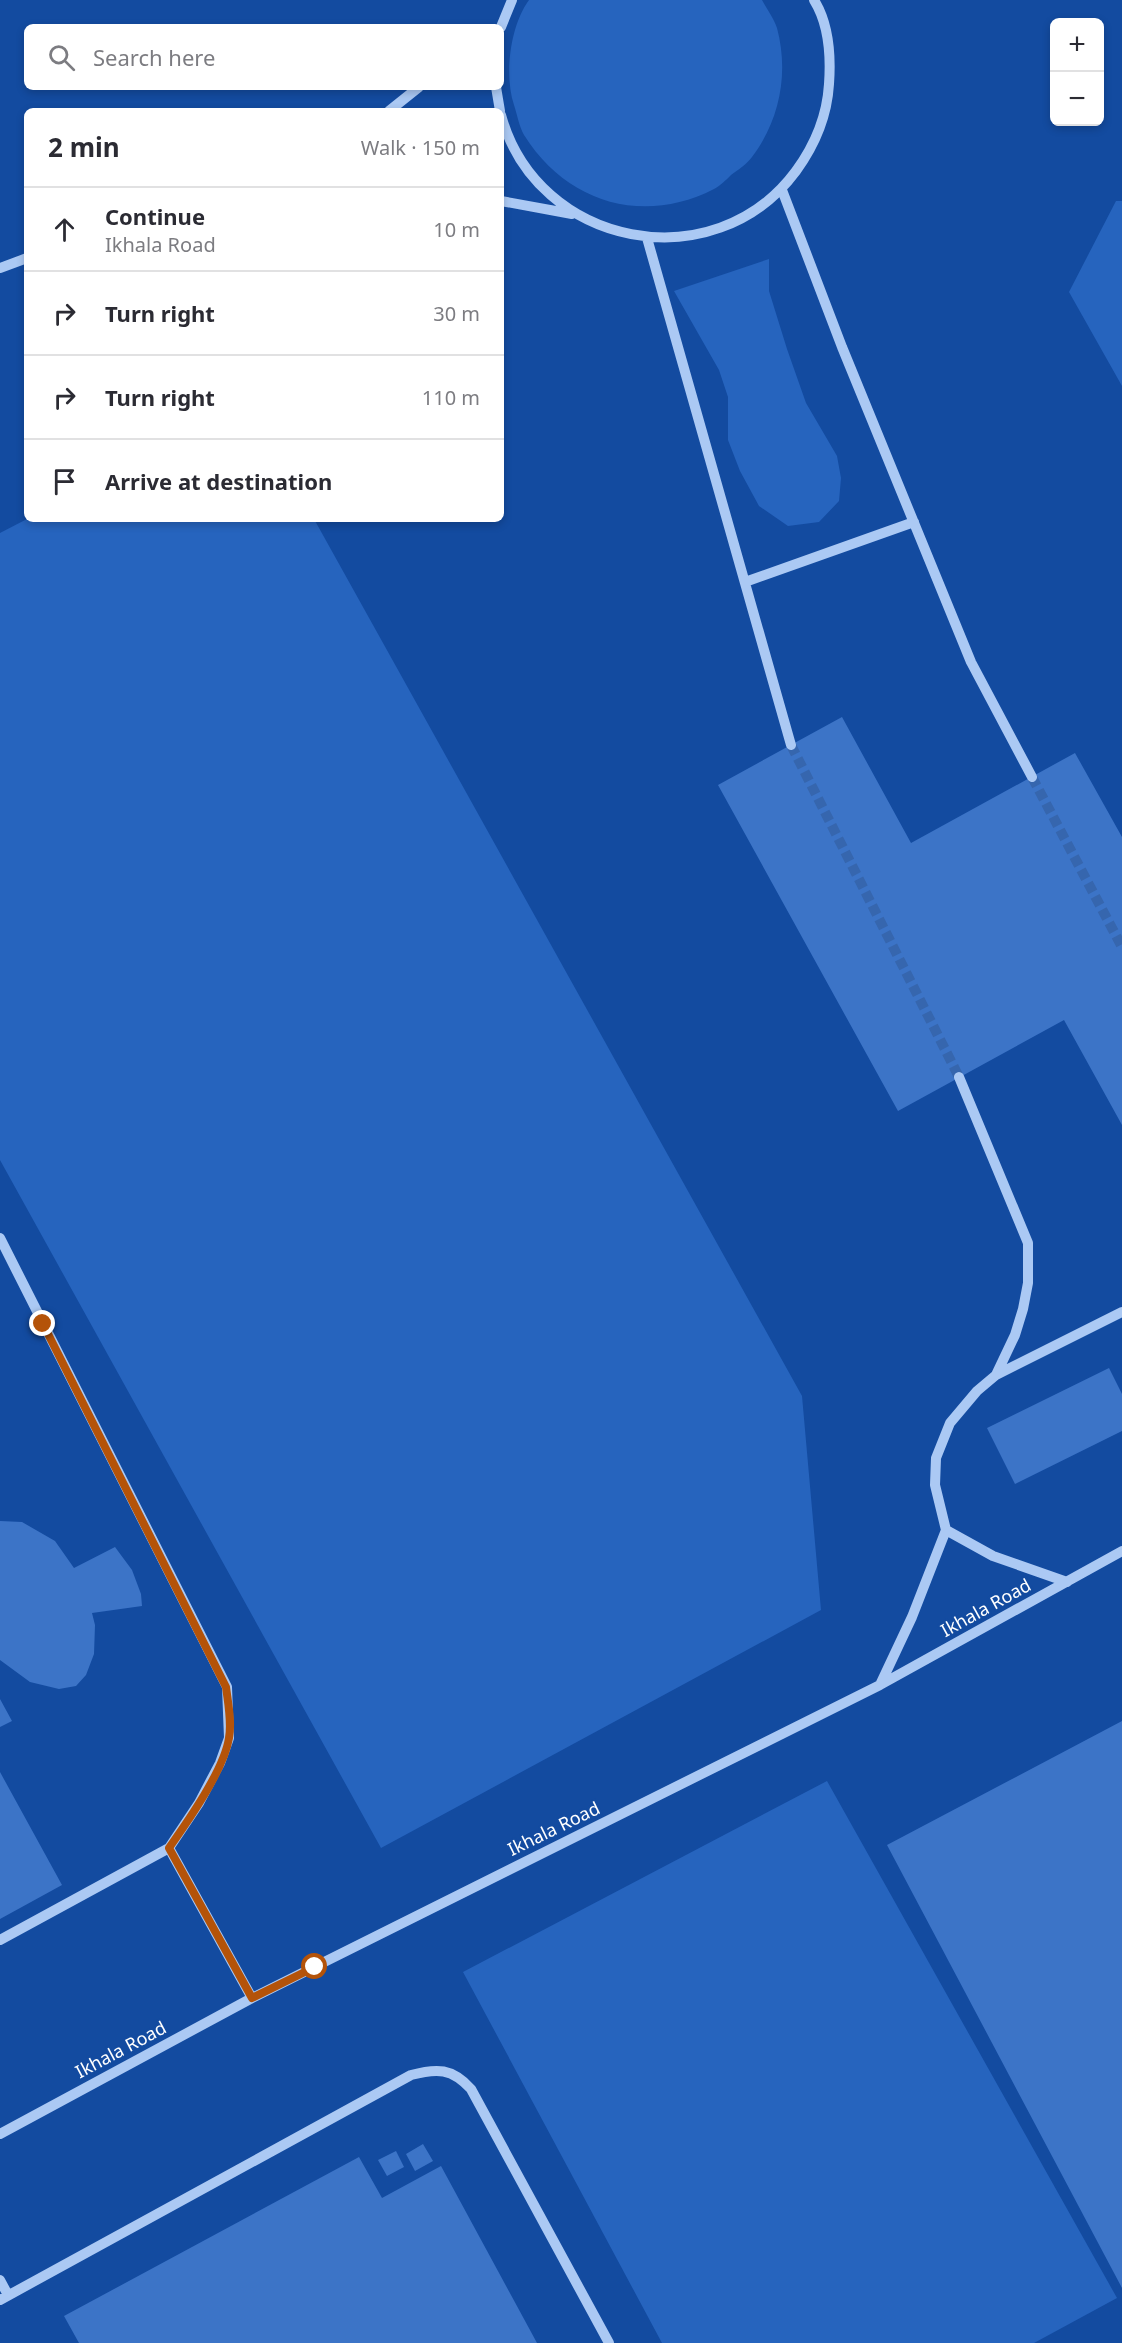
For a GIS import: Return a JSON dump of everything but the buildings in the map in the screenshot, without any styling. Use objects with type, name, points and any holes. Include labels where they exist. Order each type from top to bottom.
[{"type":"street","points":[[501,24],[512,0]]},
{"type":"street","points":[[504,126],[523,164],[546,192],[575,214],[610,230],[647,238],[696,235],[743,219],[782,190],[811,150],[828,105],[831,56],[819,9],[814,0]]},
{"type":"street","points":[[393,108],[415,90]]},
{"type":"street","points":[[496,90],[499,108]]},
{"type":"street","points":[[782,190],[842,347],[971,662],[1032,777]]},
{"type":"street","points":[[504,202],[575,214]]},
{"type":"street","points":[[647,238],[791,745]]},
{"type":"street","points":[[0,268],[24,259]]},
{"type":"street","points":[[745,582],[915,522]]},
{"type":"street","points":[[959,1077],[1028,1243],[1028,1283],[1023,1309],[1015,1335],[996,1375]]},
{"type":"street","points":[[0,1238],[226,1687],[229,1738],[220,1763],[200,1803],[169,1848],[0,1940]]},
{"type":"street","points":[[880,1685],[912,1617],[946,1530],[935,1485],[936,1458],[950,1423],[977,1391],[996,1375],[1122,1312]]},
{"type":"street","points":[[946,1530],[993,1556],[1067,1582]]},
{"type":"street","name":"Ikhala Road","points":[[0,2134],[252,1998],[880,1685],[1122,1551]]},
{"type":"street","points":[[169,1848],[252,1998]]},
{"type":"street","points":[[0,2280],[4,2298],[411,2075],[430,2070],[459,2077],[471,2089],[609,2343]]},
{"type":"shaded area","points":[[529,0],[762,0],[777,28],[781,45],[782,79],[775,112],[762,143],[748,162],[721,185],[687,200],[660,206],[633,206],[608,201],[584,191],[561,177],[541,158],[524,135],[511,93],[509,65],[513,37],[522,11]]},
{"type":"shaded area","points":[[1116,201],[1122,201],[1122,386],[1069,292]]},
{"type":"shaded area","points":[[769,259],[769,291],[787,349],[806,403],[837,456],[841,478],[839,501],[819,522],[788,526],[759,506],[740,471],[728,440],[728,397],[719,370],[674,291]]},
{"type":"shaded area","points":[[24,521],[316,522],[802,1396],[821,1610],[381,1848],[0,1160],[0,533]]},
{"type":"shaded area","points":[[827,1781],[1117,2298],[1034,2343],[662,2343],[463,1972]]},
{"type":"tunnel","points":[[791,745],[959,1077]]},
{"type":"tunnel","points":[[1032,777],[1122,947]]},
{"type":"route","points":[[43,1324],[226,1687],[229,1738],[220,1763],[200,1803],[169,1848],[252,1998],[315,1967]]}]
